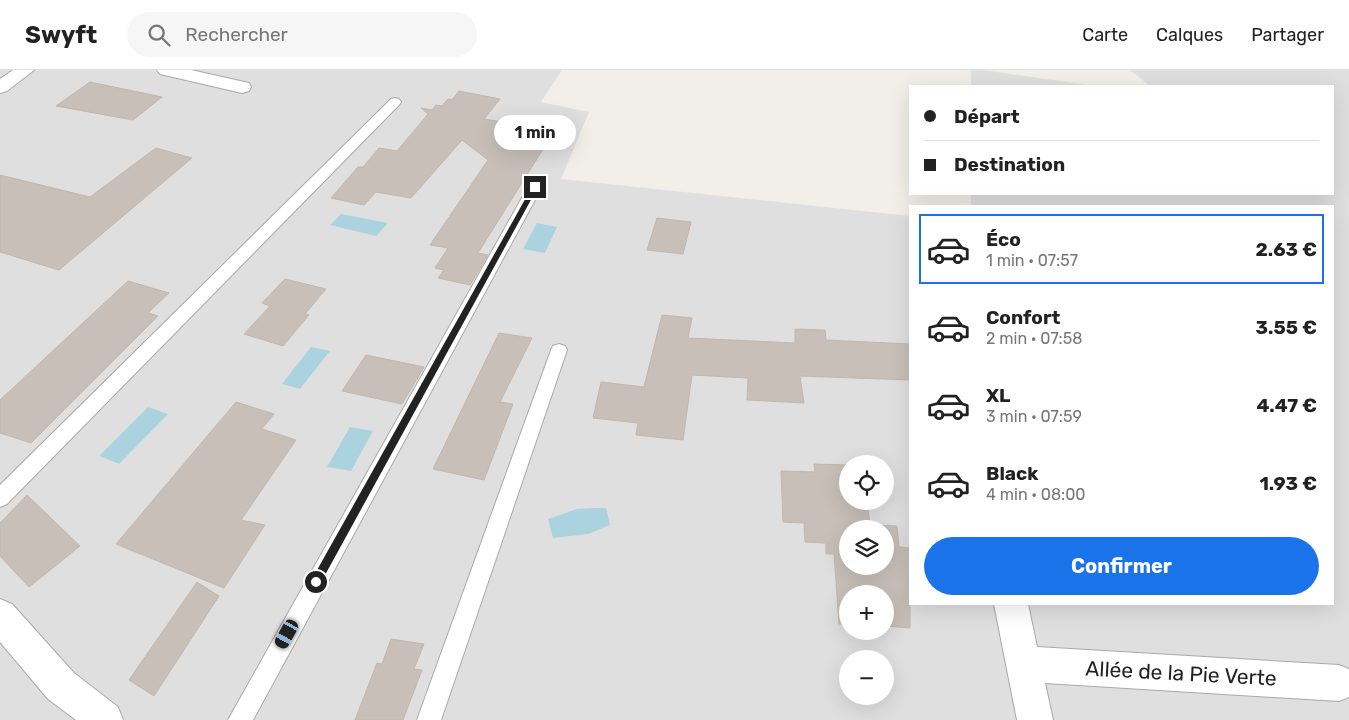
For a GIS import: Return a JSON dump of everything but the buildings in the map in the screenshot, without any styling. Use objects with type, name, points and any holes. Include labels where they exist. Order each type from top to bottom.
[{"type":"street","points":[[0,87],[25,70]]},
{"type":"street","points":[[166,70],[242,87]]},
{"type":"street","points":[[1011,605],[1036,720]]},
{"type":"street","points":[[0,616],[61,686],[105,720]]},
{"type":"street","name":"Allée de la Pie Verte","points":[[1024,664],[1339,683]]},
{"type":"lane","points":[[0,498],[395,102]]},
{"type":"lane","points":[[240,720],[535,187]]},
{"type":"lane","points":[[429,720],[559,350]]},
{"type":"shaded area","points":[[0,70],[562,70],[541,102],[589,112],[561,179],[909,216],[909,605],[1334,605],[1334,205],[971,205],[971,195],[1334,195],[1334,85],[1149,85],[1130,70],[1349,70],[1349,720],[0,720]]},
{"type":"shaded area","points":[[971,70],[983,70],[1088,85],[971,85]]},
{"type":"water","points":[[341,214],[388,223],[376,236],[330,225]]},
{"type":"water","points":[[537,223],[557,227],[545,253],[523,249]]},
{"type":"water","points":[[311,347],[330,351],[300,389],[282,384]]},
{"type":"water","points":[[148,407],[168,414],[119,464],[99,456]]},
{"type":"water","points":[[350,427],[373,431],[351,471],[327,467]]},
{"type":"water","points":[[606,508],[610,525],[588,534],[553,538],[548,519],[577,509]]},
{"type":"route","points":[[316,582],[535,187]]}]
